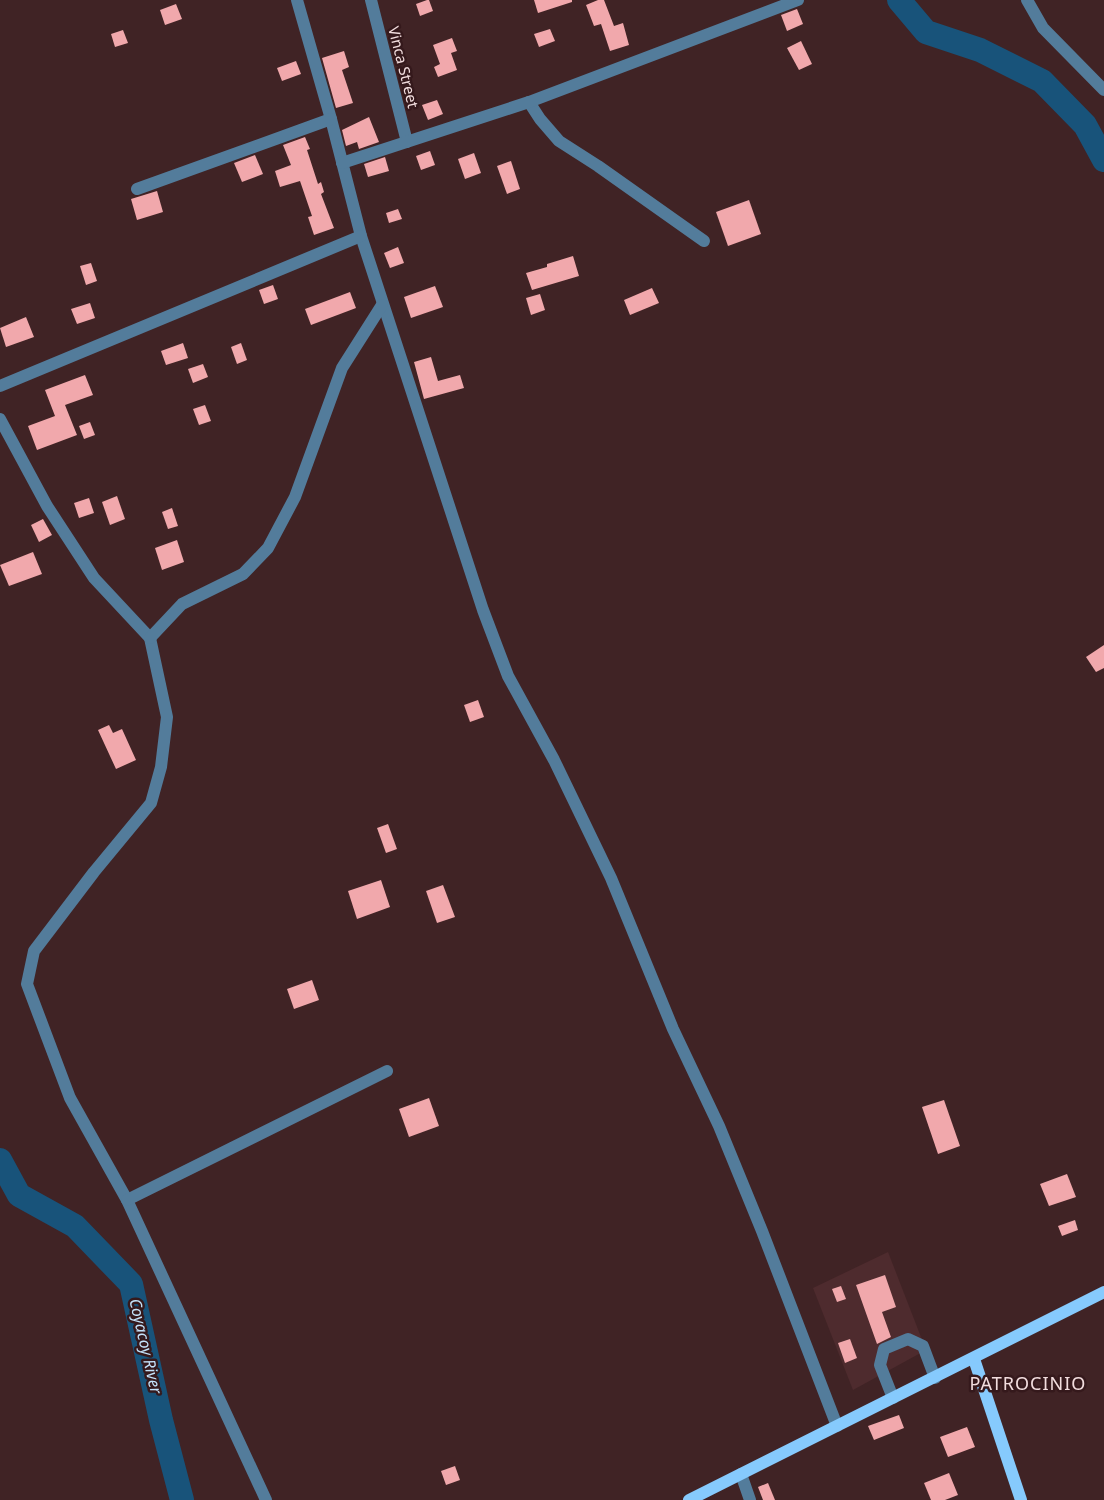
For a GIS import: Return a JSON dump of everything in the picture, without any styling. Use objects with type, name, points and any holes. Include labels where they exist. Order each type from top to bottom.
[{"type":"main road","points":[[689,1500],[974,1359],[1104,1292]]},
{"type":"main road","points":[[974,1359],[1021,1500]]},
{"type":"street","points":[[297,0],[331,119],[361,236],[382,305],[483,610],[508,676],[554,760],[611,878],[672,1029],[719,1126],[762,1231],[837,1426]]},
{"type":"street","name":"Vinca Street","points":[[371,0],[407,142]]},
{"type":"street","points":[[342,163],[529,102],[798,0]]},
{"type":"street","points":[[1027,0],[1043,28],[1104,90]]},
{"type":"street","points":[[529,102],[540,119],[559,141],[598,166],[704,241]]},
{"type":"street","points":[[137,189],[331,119]]},
{"type":"street","points":[[0,386],[361,236]]},
{"type":"street","points":[[150,638],[182,604],[243,574],[268,548],[295,497],[342,368],[382,305]]},
{"type":"street","points":[[0,419],[47,506],[94,578],[150,638],[167,717],[161,767],[151,803],[94,872],[34,951],[26,984],[70,1098],[128,1200],[266,1500]]},
{"type":"street","points":[[128,1200],[387,1072]]},
{"type":"street","points":[[893,1398],[880,1364],[884,1349],[908,1339],[923,1346],[935,1378]]},
{"type":"street","points":[[741,1474],[750,1500]]},
{"type":"shaded area","points":[[888,1252],[926,1350],[853,1390],[813,1288]]},
{"type":"building","points":[[429,0],[433,11],[420,16],[416,4]]},
{"type":"building","points":[[534,0],[572,0],[572,2],[538,13]]},
{"type":"building","points":[[598,0],[604,0],[614,26],[623,23],[629,45],[610,51],[601,24],[594,26],[586,5]]},
{"type":"building","points":[[176,4],[182,19],[165,25],[160,10]]},
{"type":"building","points":[[797,9],[803,24],[787,31],[781,15]]},
{"type":"building","points":[[550,29],[555,41],[539,47],[534,34]]},
{"type":"building","points":[[123,30],[128,43],[115,47],[111,34]]},
{"type":"building","points":[[452,38],[457,51],[451,53],[457,70],[438,77],[434,67],[440,64],[433,45]]},
{"type":"building","points":[[801,41],[812,64],[799,70],[787,48]]},
{"type":"building","points":[[344,51],[349,67],[342,70],[353,103],[336,108],[322,58]]},
{"type":"building","points":[[296,61],[301,74],[282,81],[277,68]]},
{"type":"building","points":[[437,100],[443,114],[428,120],[422,105]]},
{"type":"building","points":[[369,117],[379,142],[359,149],[357,142],[346,146],[342,130]]},
{"type":"building","points":[[305,137],[310,149],[307,150],[318,184],[321,182],[324,192],[321,194],[334,228],[314,235],[308,217],[312,216],[300,181],[280,187],[275,171],[291,165],[283,145]]},
{"type":"building","points":[[430,151],[435,165],[421,170],[416,156]]},
{"type":"building","points":[[474,153],[481,173],[465,179],[458,159]]},
{"type":"building","points":[[255,155],[263,174],[242,182],[234,163]]},
{"type":"building","points":[[385,157],[389,171],[368,177],[364,164]]},
{"type":"building","points":[[511,161],[520,189],[507,194],[497,166]]},
{"type":"building","points":[[157,191],[163,212],[137,220],[131,199]]},
{"type":"building","points":[[749,200],[761,234],[728,246],[716,212]]},
{"type":"building","points":[[398,209],[402,219],[389,223],[386,213]]},
{"type":"building","points":[[398,247],[404,263],[390,268],[384,253]]},
{"type":"building","points":[[573,256],[579,276],[532,290],[526,273],[547,267],[547,264]]},
{"type":"building","points":[[91,263],[97,281],[86,285],[80,266]]},
{"type":"building","points":[[273,285],[278,299],[264,304],[259,290]]},
{"type":"building","points":[[435,286],[443,307],[411,318],[404,297]]},
{"type":"building","points":[[652,288],[659,303],[630,315],[624,300]]},
{"type":"building","points":[[350,292],[356,308],[311,325],[305,309]]},
{"type":"building","points":[[540,294],[545,310],[531,315],[526,298]]},
{"type":"building","points":[[90,303],[95,318],[77,324],[71,309]]},
{"type":"building","points":[[26,317],[34,337],[6,347],[0,328]]},
{"type":"building","points":[[183,343],[188,358],[166,365],[161,351]]},
{"type":"building","points":[[241,343],[247,360],[237,364],[231,347]]},
{"type":"building","points":[[431,357],[438,381],[460,375],[464,388],[424,399],[414,362]]},
{"type":"building","points":[[203,364],[208,377],[193,383],[188,369]]},
{"type":"building","points":[[85,375],[93,395],[65,405],[77,435],[37,450],[28,426],[55,416],[45,390]]},
{"type":"building","points":[[205,405],[211,421],[199,425],[193,409]]},
{"type":"building","points":[[90,422],[95,435],[84,439],[79,426]]},
{"type":"building","points":[[117,496],[125,519],[110,525],[102,502]]},
{"type":"building","points":[[89,498],[94,513],[79,518],[74,503]]},
{"type":"building","points":[[172,508],[178,526],[168,529],[162,512]]},
{"type":"building","points":[[43,519],[52,535],[39,542],[31,525]]},
{"type":"building","points":[[177,540],[184,562],[162,570],[155,548]]},
{"type":"building","points":[[33,552],[42,574],[9,586],[0,565]]},
{"type":"building","points":[[1104,645],[1104,668],[1096,672],[1086,657]]},
{"type":"building","points":[[478,700],[484,717],[470,722],[464,705]]},
{"type":"building","points":[[109,725],[113,733],[122,729],[136,760],[116,769],[98,730]]},
{"type":"building","points":[[388,824],[397,849],[386,853],[377,828]]},
{"type":"building","points":[[381,880],[390,907],[357,919],[348,891]]},
{"type":"building","points":[[443,885],[455,917],[437,923],[426,891]]},
{"type":"building","points":[[312,980],[319,1000],[294,1009],[287,989]]},
{"type":"building","points":[[429,1098],[439,1126],[409,1137],[399,1109]]},
{"type":"building","points":[[944,1100],[960,1146],[938,1154],[922,1107]]},
{"type":"building","points":[[1067,1174],[1076,1197],[1049,1206],[1040,1184]]},
{"type":"building","points":[[1075,1220],[1078,1230],[1062,1236],[1058,1226]]},
{"type":"building","points":[[885,1275],[896,1307],[882,1312],[891,1337],[877,1344],[856,1285]]},
{"type":"building","points":[[841,1286],[846,1299],[837,1302],[832,1289]]},
{"type":"building","points":[[850,1339],[857,1358],[845,1363],[838,1343]]},
{"type":"building","points":[[899,1415],[904,1428],[874,1440],[868,1426]]},
{"type":"building","points":[[967,1427],[975,1447],[948,1457],[940,1437]]},
{"type":"building","points":[[455,1466],[460,1480],[446,1485],[441,1471]]},
{"type":"building","points":[[949,1473],[958,1495],[945,1500],[931,1500],[924,1483]]},
{"type":"building","points":[[768,1483],[775,1500],[763,1500],[758,1487]]},
{"type":"waterway","points":[[899,0],[926,32],[980,50],[1042,81],[1085,125],[1104,160]]},
{"type":"waterway","name":"Coyacoy River","points":[[0,1160],[19,1195],[75,1226],[131,1284],[161,1420],[182,1500]]},
{"type":"district","name":"PATROCINIO","points":[[1028,1383]]}]
